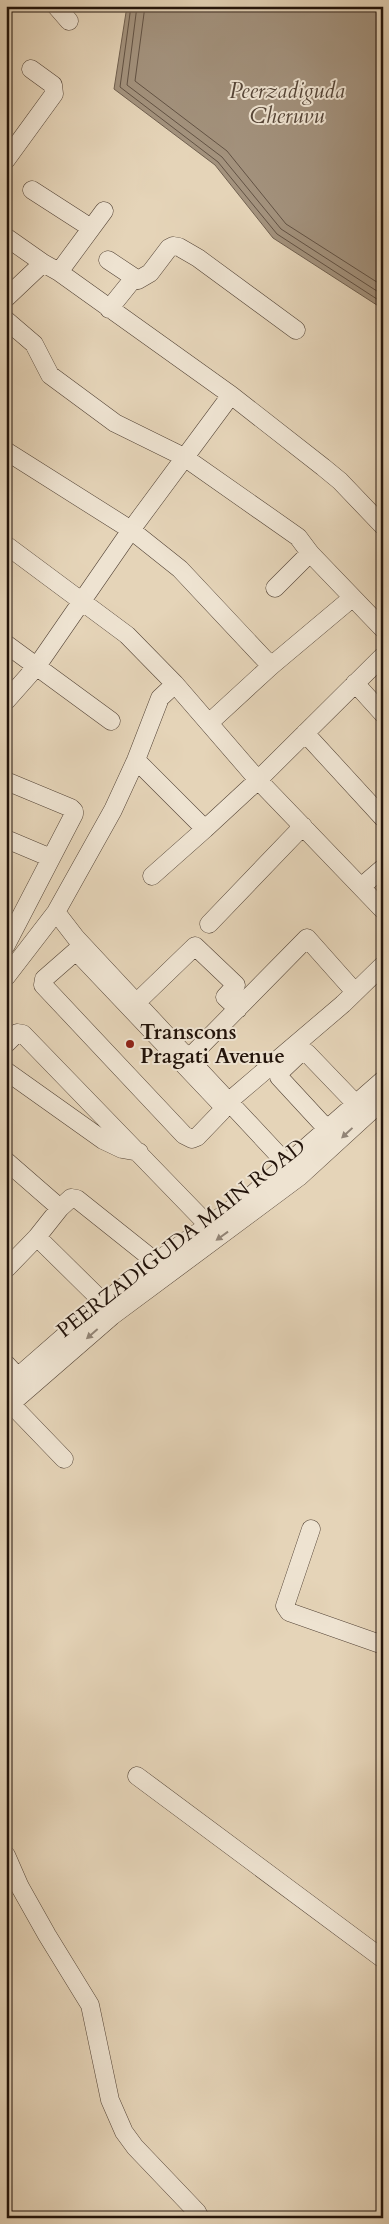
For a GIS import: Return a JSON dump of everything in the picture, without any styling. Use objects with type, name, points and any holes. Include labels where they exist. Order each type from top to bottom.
[{"type":"street","points":[[56,6],[69,21]]},
{"type":"street","points":[[6,160],[54,94],[52,85],[31,69]]},
{"type":"street","points":[[32,190],[91,228]]},
{"type":"street","points":[[60,272],[104,211]]},
{"type":"street","points":[[6,237],[43,264],[60,272],[109,309],[232,395],[340,481],[383,526]]},
{"type":"street","points":[[108,260],[138,280],[150,273],[164,253],[173,246],[179,247],[198,258],[296,330]]},
{"type":"street","points":[[6,298],[43,264]]},
{"type":"street","points":[[109,309],[134,278]]},
{"type":"street","points":[[6,320],[34,344],[50,374],[114,423],[184,457],[298,537],[310,553],[383,629]]},
{"type":"street","points":[[7,700],[37,666],[131,530],[232,395]]},
{"type":"street","points":[[6,451],[131,530],[180,569],[271,666]]},
{"type":"street","points":[[6,545],[83,600],[127,635],[175,684],[258,780],[383,910]]},
{"type":"street","points":[[275,588],[310,553]]},
{"type":"street","points":[[209,723],[271,666],[352,598]]},
{"type":"street","points":[[6,644],[111,721]]},
{"type":"street","points":[[152,876],[258,780],[383,656]]},
{"type":"street","points":[[355,683],[383,714]]},
{"type":"street","points":[[6,977],[56,912],[113,810],[136,760],[160,698],[175,684]]},
{"type":"street","points":[[305,732],[383,818]]},
{"type":"street","points":[[136,760],[205,829]]},
{"type":"street","points":[[6,781],[74,811],[6,945]]},
{"type":"street","points":[[209,924],[303,826]]},
{"type":"street","points":[[6,839],[51,858]]},
{"type":"street","points":[[361,887],[383,868]]},
{"type":"street","points":[[56,912],[76,938],[188,1059],[225,1107]]},
{"type":"street","points":[[188,1059],[307,938],[355,992]]},
{"type":"street","points":[[136,1003],[195,946],[236,985],[225,997],[238,1009]]},
{"type":"street","points":[[293,1171],[225,1107],[222,1104],[82,955],[76,951],[72,953],[44,980],[43,985],[184,1135],[192,1139],[197,1137],[225,1107],[383,965]]},
{"type":"street","points":[[6,1044],[17,1033],[23,1034],[209,1226]]},
{"type":"street","points":[[327,1129],[279,1077],[280,1072],[300,1053],[307,1052],[356,1104]]},
{"type":"street","points":[[6,1071],[103,1140],[122,1149],[139,1152]]},
{"type":"street","name":"PEERZADIGUDA MAIN ROAD","points":[[9,1388],[104,1303],[156,1262],[252,1194],[293,1171],[327,1129],[383,1080]]},
{"type":"street","name":"PEERZADIGUDA MAIN ROAD","points":[[9,1388],[112,1316],[383,1100]]},
{"type":"street","points":[[10,1171],[60,1208]]},
{"type":"street","points":[[6,1268],[37,1237],[60,1208],[71,1198],[77,1199],[156,1262]]},
{"type":"street","points":[[37,1237],[104,1303]]},
{"type":"street","points":[[9,1388],[64,1459]]},
{"type":"street","points":[[311,1529],[285,1606],[289,1612],[383,1645]]},
{"type":"street","points":[[137,1776],[383,1959]]},
{"type":"street","points":[[6,1855],[20,1887],[47,1936],[90,2005],[110,2100],[124,2132],[134,2147],[197,2212],[200,2218]]},
{"type":"water","name":"Peerzadiguda Cheruvu","points":[[127,6],[383,6],[383,309],[273,238],[215,165],[114,89]]},
{"type":"place","name":"Transcons Pragati Avenue","points":[[130,1044]]}]
